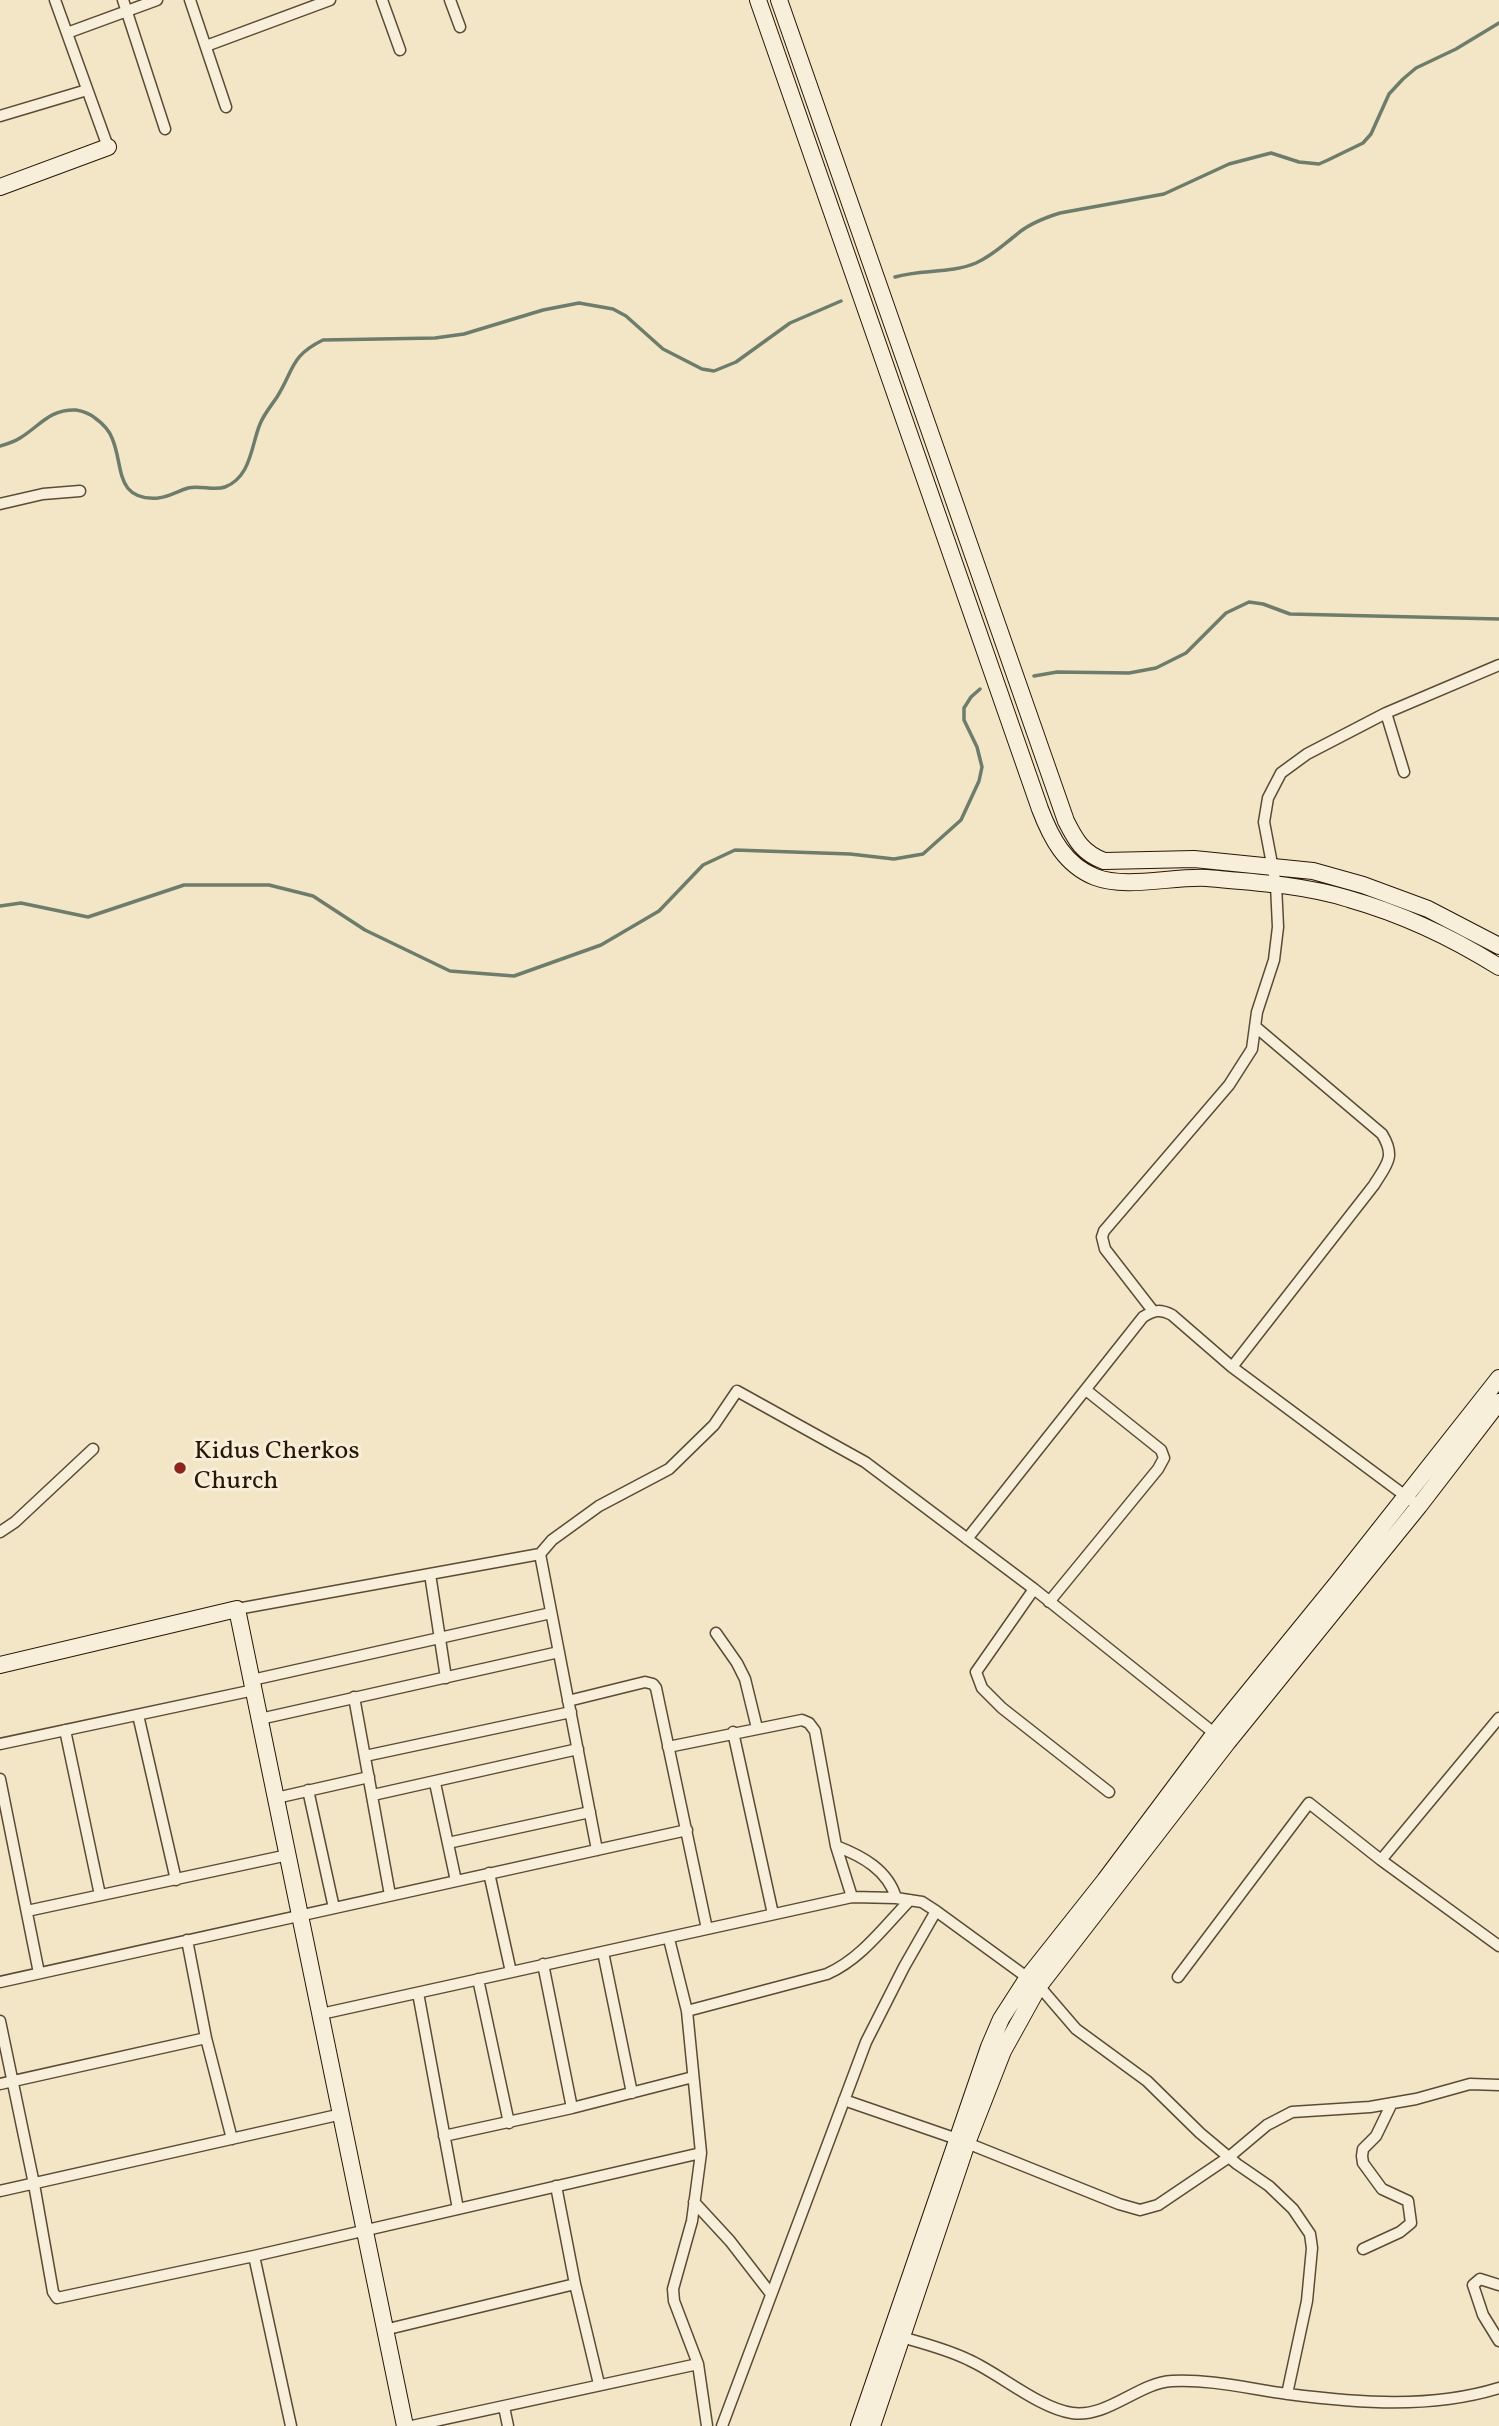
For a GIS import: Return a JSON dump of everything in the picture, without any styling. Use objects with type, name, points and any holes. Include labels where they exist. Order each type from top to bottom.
[{"type":"street","points":[[0,187],[108,147],[55,0]]},
{"type":"street","points":[[67,33],[125,5],[157,0]]},
{"type":"street","points":[[190,0],[226,107]]},
{"type":"street","points":[[206,46],[317,2],[330,0]]},
{"type":"street","points":[[382,0],[400,50]]},
{"type":"street","points":[[450,0],[460,27]]},
{"type":"street","points":[[758,0],[1040,809],[1052,836],[1068,860],[1082,872],[1099,879],[1119,881],[1203,878],[1276,885],[1346,898],[1396,914],[1499,967]]},
{"type":"street","points":[[779,0],[1066,821],[1075,840],[1091,856],[1104,861],[1194,859],[1313,871],[1363,885],[1428,909],[1499,946]]},
{"type":"street","points":[[125,5],[165,129]]},
{"type":"street","points":[[0,116],[87,90]]},
{"type":"street","points":[[813,159],[831,152]]},
{"type":"street","points":[[901,405],[917,398]]},
{"type":"street","points":[[0,504],[43,494],[80,491]]},
{"type":"street","points":[[1153,1311],[1105,1249],[1102,1237],[1104,1231],[1229,1085],[1252,1049],[1257,1012],[1274,960],[1278,927],[1276,885],[1264,822],[1268,798],[1281,773],[1307,754],[1386,713],[1499,665]]},
{"type":"street","points":[[1386,713],[1404,772]]},
{"type":"street","points":[[1232,1367],[1374,1185],[1390,1159],[1390,1147],[1382,1134],[1256,1028]]},
{"type":"street","points":[[967,1539],[1143,1317],[1153,1311],[1162,1310],[1172,1315],[1232,1367],[1419,1506]]},
{"type":"street","points":[[1344,1587],[1405,1496],[1499,1378]]},
{"type":"street","points":[[1049,1602],[1158,1469],[1164,1458],[1161,1450],[1086,1390]]},
{"type":"street","points":[[0,1665],[237,1609],[540,1554],[552,1540],[599,1506],[668,1469],[714,1425],[737,1391],[865,1462],[1034,1589],[1221,1738]]},
{"type":"street","points":[[859,2426],[877,2393],[996,2049],[1002,2019],[1110,1884],[1221,1738],[1344,1587],[1419,1506],[1499,1402]]},
{"type":"street","points":[[0,1532],[15,1522],[93,1449]]},
{"type":"street","points":[[540,1554],[597,1850]]},
{"type":"street","points":[[430,1574],[446,1678]]},
{"type":"street","points":[[1034,1589],[976,1672],[978,1680],[982,1688],[1002,1708],[1109,1792]]},
{"type":"street","points":[[237,1609],[405,2426]]},
{"type":"street","points":[[0,1744],[138,1715],[440,1637],[551,1613]]},
{"type":"street","points":[[716,1633],[745,1679],[757,1728]]},
{"type":"street","points":[[260,1719],[559,1652]]},
{"type":"street","points":[[365,1756],[569,1706],[645,1682],[653,1684],[657,1691],[707,1929]]},
{"type":"street","points":[[354,1697],[390,1895]]},
{"type":"street","points":[[138,1715],[176,1880]]},
{"type":"street","points":[[1381,1860],[1499,1718]]},
{"type":"street","points":[[668,1747],[802,1720],[813,1726],[836,1846],[852,1897]]},
{"type":"street","points":[[65,1730],[100,1895]]},
{"type":"street","points":[[733,1732],[773,1914]]},
{"type":"street","points":[[373,1795],[578,1749]]},
{"type":"street","points":[[276,1798],[369,1777]]},
{"type":"street","points":[[0,1779],[3,1809],[39,1973]]},
{"type":"street","points":[[435,1783],[456,1881]]},
{"type":"street","points":[[308,1790],[334,1908]]},
{"type":"street","points":[[1178,1977],[1309,1804],[1499,1946]]},
{"type":"street","points":[[448,1843],[590,1812]]},
{"type":"street","points":[[0,1982],[687,1830]]},
{"type":"street","points":[[836,1846],[871,1863],[893,1887],[896,1898]]},
{"type":"street","points":[[27,1911],[288,1855]]},
{"type":"street","points":[[489,1873],[511,1972]]},
{"type":"street","points":[[321,2014],[852,1897],[896,1898],[922,1902],[1033,1982],[1076,2029],[1147,2081],[1229,2157],[1293,2209],[1310,2234],[1312,2248],[1307,2301],[1287,2394]]},
{"type":"street","points":[[687,2011],[838,1969],[854,1959],[910,1900]]},
{"type":"street","points":[[722,2426],[866,2042],[936,1911]]},
{"type":"street","points":[[669,1939],[687,2011],[701,2153],[692,2221],[673,2289],[674,2301],[698,2364],[706,2426]]},
{"type":"street","points":[[187,1940],[206,2038],[232,2139]]},
{"type":"street","points":[[603,1952],[632,2093]]},
{"type":"street","points":[[543,1964],[572,2109]]},
{"type":"street","points":[[478,1979],[509,2123]]},
{"type":"street","points":[[418,1993],[458,2209]]},
{"type":"street","points":[[0,2021],[6,2083],[34,2184],[52,2292],[57,2298],[254,2256],[701,2153]]},
{"type":"street","points":[[6,2083],[206,2038]]},
{"type":"street","points":[[444,2136],[572,2109],[693,2077]]},
{"type":"street","points":[[845,2100],[962,2141],[1108,2200],[1140,2210],[1158,2205],[1229,2157],[1267,2125],[1293,2112],[1392,2103],[1469,2084],[1499,2085]]},
{"type":"street","points":[[1363,2249],[1400,2232],[1411,2223],[1408,2201],[1382,2189],[1363,2163],[1363,2149],[1376,2136],[1392,2103]]},
{"type":"street","points":[[0,2191],[342,2114]]},
{"type":"street","points":[[556,2186],[575,2284],[599,2385]]},
{"type":"street","points":[[694,2202],[730,2241],[772,2294]]},
{"type":"street","points":[[254,2256],[291,2426]]},
{"type":"street","points":[[1499,2285],[1480,2279],[1472,2285],[1483,2315],[1499,2340]]},
{"type":"street","points":[[384,2330],[575,2284]]},
{"type":"street","points":[[897,2336],[971,2361],[1058,2410],[1075,2414],[1091,2412],[1159,2383],[1172,2381],[1244,2385],[1287,2394],[1382,2402],[1463,2398],[1499,2388]]},
{"type":"street","points":[[412,2426],[698,2364]]},
{"type":"street","points":[[872,2426],[877,2393]]},
{"type":"street","points":[[505,2407],[508,2426]]},
{"type":"waterway","points":[[895,277],[976,263],[1042,219],[1060,213],[1164,194],[1229,164],[1271,153],[1299,162],[1319,164],[1363,143],[1371,134],[1389,94],[1416,68],[1456,49],[1499,23]]},
{"type":"waterway","points":[[0,446],[18,439],[52,415],[67,410],[79,410],[103,424],[109,432],[116,448],[123,479],[134,494],[158,498],[193,487],[221,488],[234,482],[245,468],[262,420],[298,358],[323,340],[435,338],[464,334],[543,310],[579,303],[613,309],[626,316],[663,349],[702,369],[714,371],[736,362],[790,323],[841,301]]},
{"type":"waterway","points":[[1034,676],[1057,672],[1129,673],[1156,668],[1186,653],[1226,613],[1249,602],[1290,614],[1499,619]]},
{"type":"waterway","points":[[0,906],[21,903],[88,917],[184,885],[269,885],[313,896],[365,930],[450,971],[514,976],[601,945],[659,911],[703,865],[735,850],[850,854],[894,859],[923,854],[961,820],[979,781],[982,767],[977,747],[964,720],[964,708],[980,689]]},
{"type":"place","name":"Kidus Cherkos Church","points":[[180,1468]]}]
